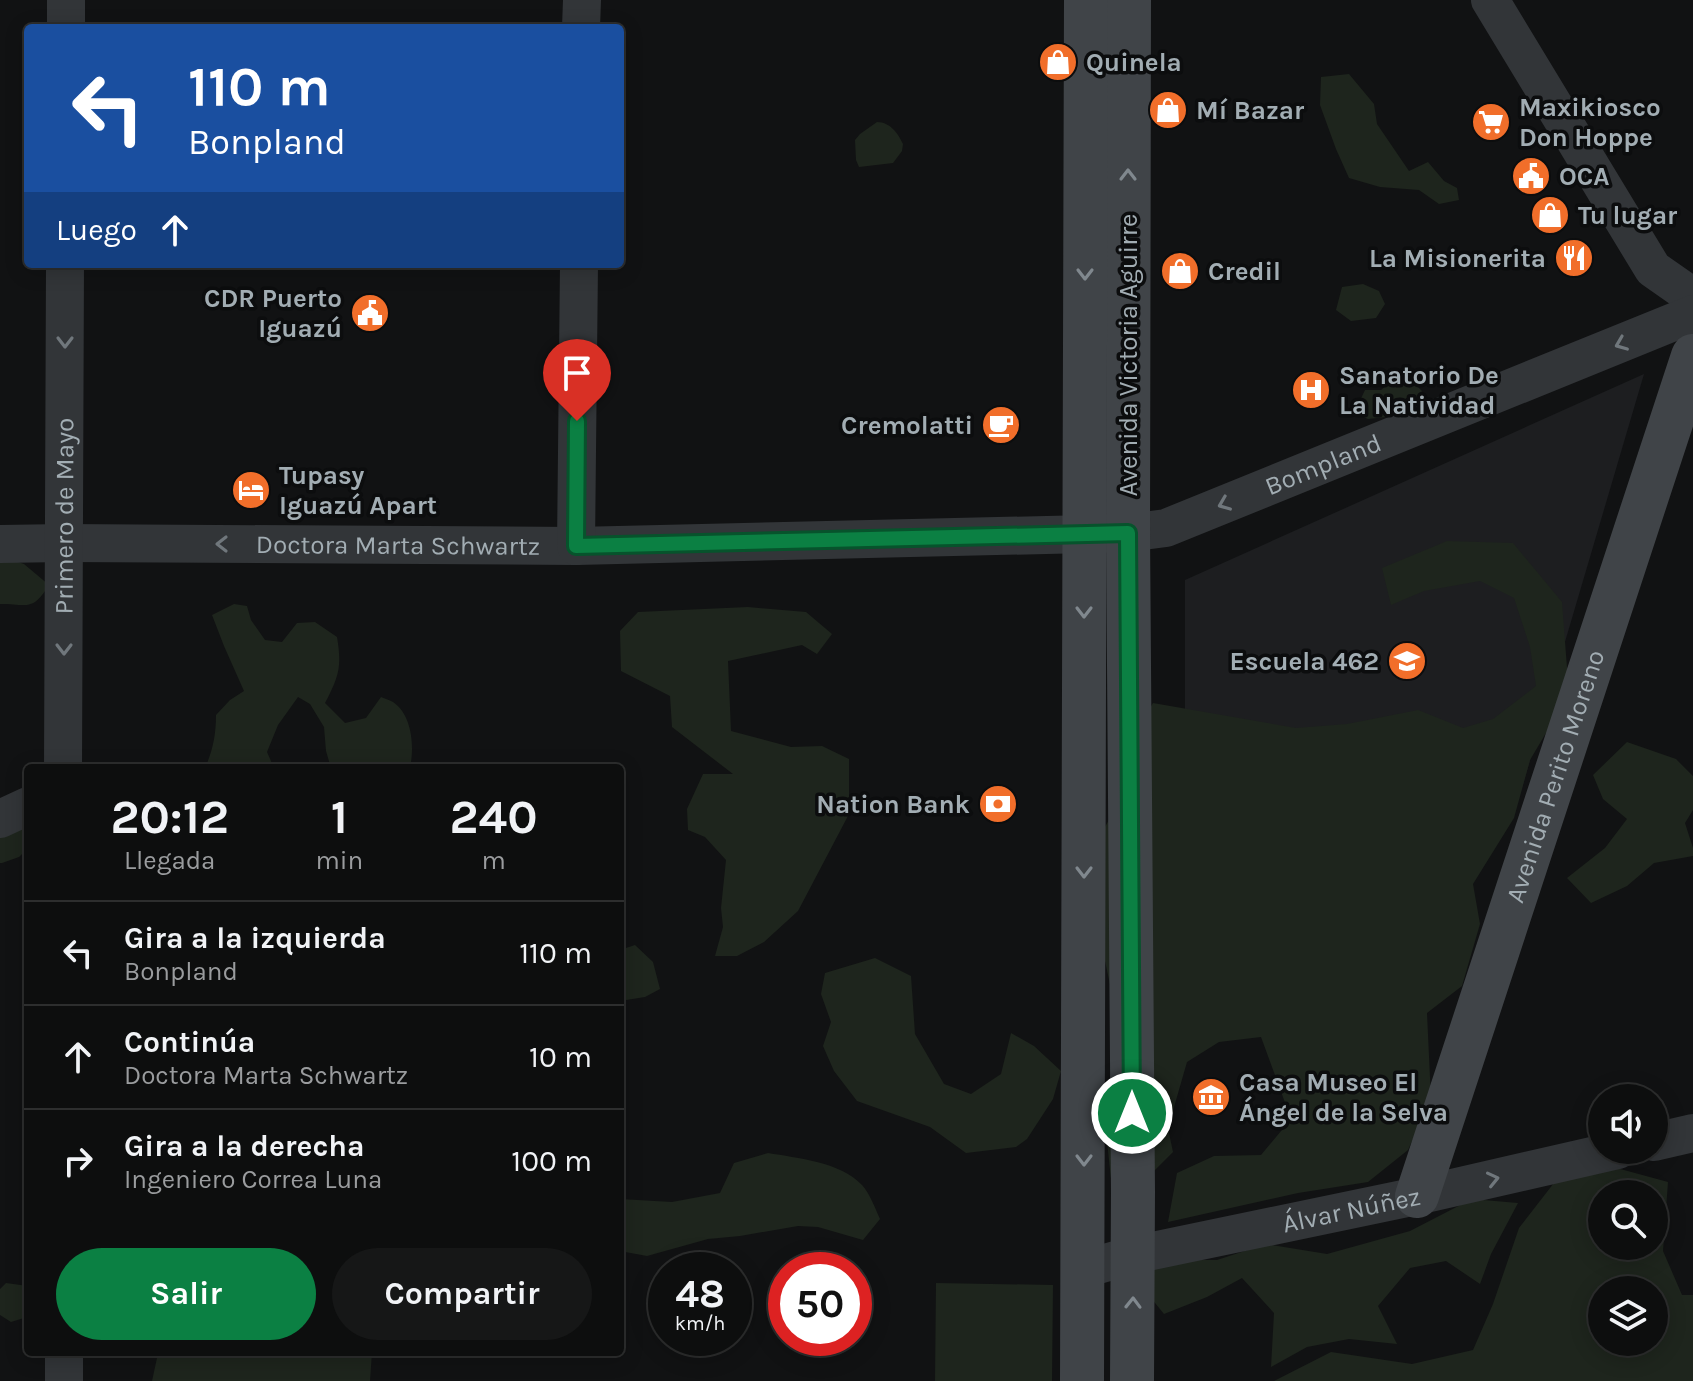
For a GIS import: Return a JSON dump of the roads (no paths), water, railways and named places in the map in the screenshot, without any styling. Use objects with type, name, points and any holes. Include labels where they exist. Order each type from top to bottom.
[{"type":"main road","name":"Avenida Victoria Aguirre","points":[[1082,1381],[1086,0]]},
{"type":"main road","name":"Avenida Victoria Aguirre","points":[[1129,0],[1132,1381]]},
{"type":"main road","name":"Avenida Perito Moreno","points":[[1417,1196],[1693,356]]},
{"type":"street","points":[[66,0],[66,24]]},
{"type":"street","points":[[581,24],[582,0]]},
{"type":"street","points":[[1490,0],[1653,269],[1693,297]]},
{"type":"street","name":"Primero de Mayo","points":[[63,764],[65,268]]},
{"type":"street","points":[[576,546],[579,268]]},
{"type":"street","name":"Bompland","points":[[1084,534],[1166,528],[1693,314]]},
{"type":"street","name":"Doctora Marta Schwartz","points":[[0,544],[576,546],[1084,534]]},
{"type":"street","points":[[0,819],[24,808]]},
{"type":"street","points":[[1668,1139],[1693,1133]]},
{"type":"street","name":"Álvar Núñez","points":[[1084,1269],[1133,1255],[1588,1157]]},
{"type":"street","points":[[64,1356],[64,1381]]},
{"type":"place","name":"Quinela","points":[[1058,62]]},
{"type":"place","name":"Mí Bazar","points":[[1168,110]]},
{"type":"place","name":"Maxikiosco Don Hoppe","points":[[1491,122]]},
{"type":"place","name":"OCA","points":[[1531,176]]},
{"type":"place","name":"Tu lugar","points":[[1550,215]]},
{"type":"place","name":"La Misionerita","points":[[1574,258]]},
{"type":"place","name":"Credil","points":[[1180,271]]},
{"type":"place","name":"CDR Puerto Iguazú","points":[[370,313]]},
{"type":"place","name":"Sanatorio De La Natividad","points":[[1311,390]]},
{"type":"place","name":"Cremolatti","points":[[1001,425]]},
{"type":"place","name":"Tupasy Iguazú Apart","points":[[251,490]]},
{"type":"place","name":"Escuela 462","points":[[1407,661]]},
{"type":"place","name":"Nation Bank","points":[[998,804]]},
{"type":"place","name":"Casa Museo El Ángel de la Selva","points":[[1211,1097]]}]
